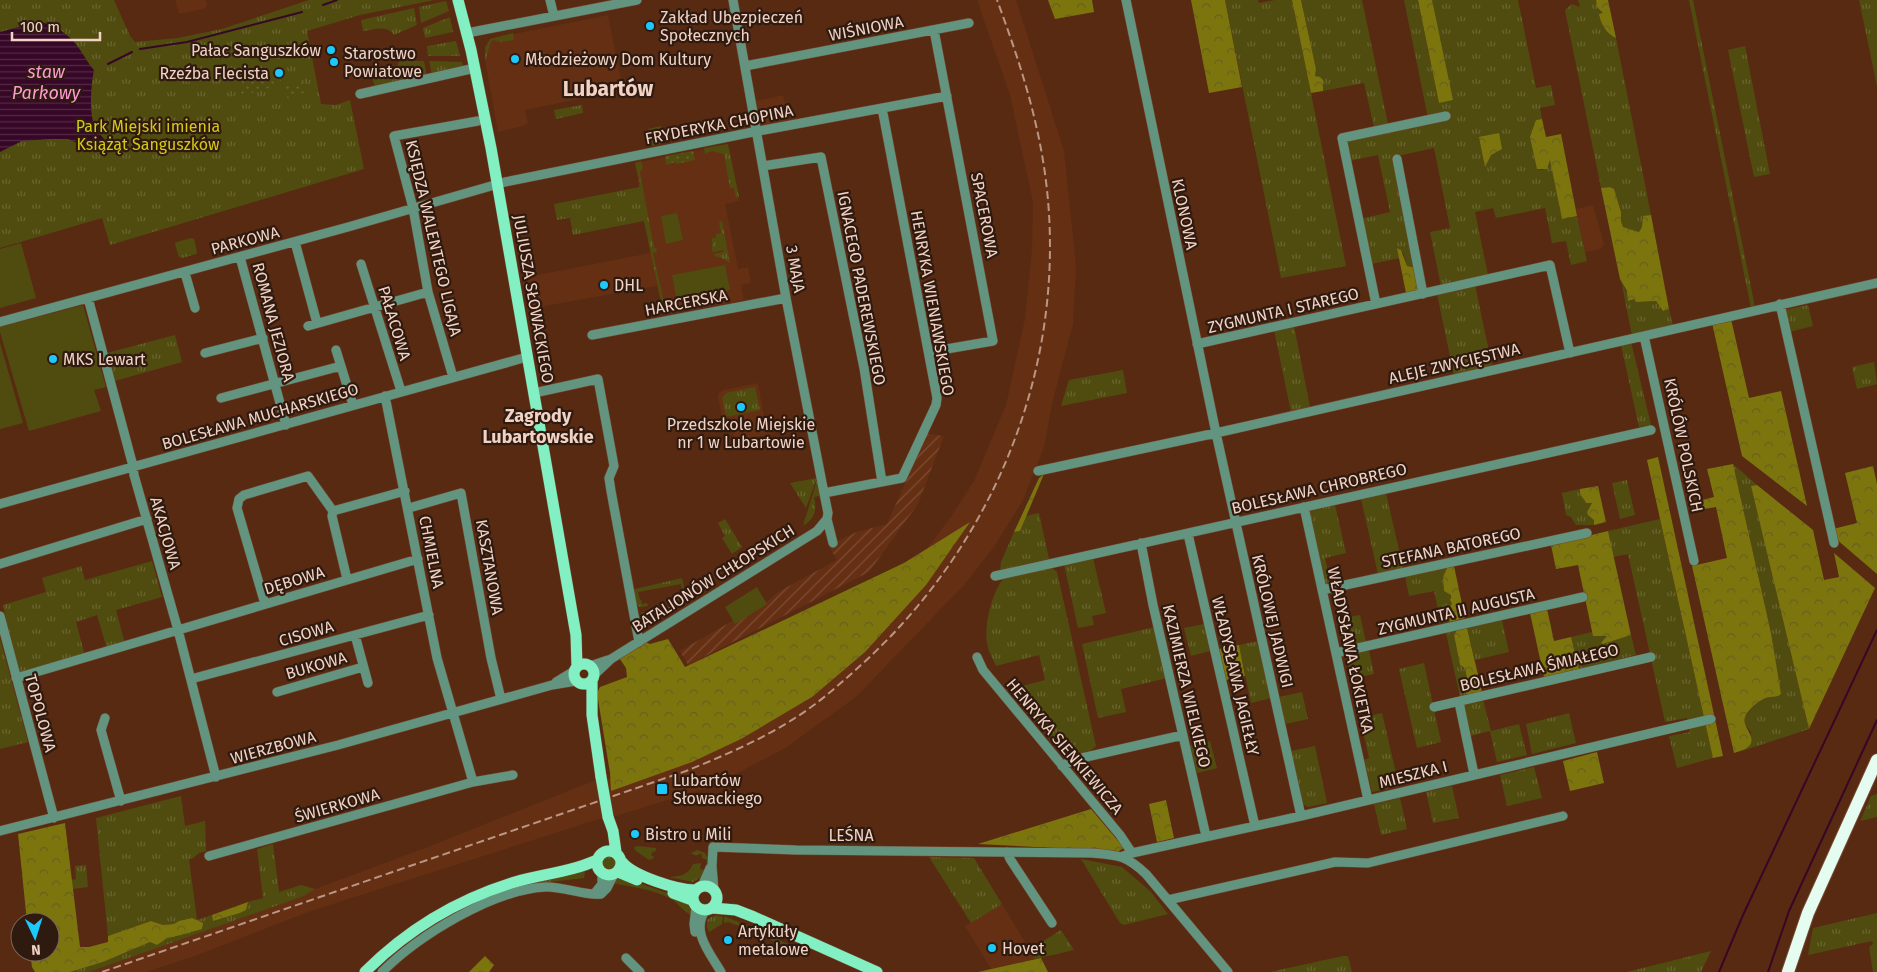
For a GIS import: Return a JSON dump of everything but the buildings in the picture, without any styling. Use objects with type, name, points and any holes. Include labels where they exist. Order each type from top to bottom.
[{"type":"highway","points":[[1788,972],[1808,913],[1877,760]]},
{"type":"main road","name":"JULIUSZA SŁOWACKIEGO","points":[[458,0],[475,68],[497,184],[584,674],[586,695],[592,715],[608,819],[607,843],[609,864]]},
{"type":"main road","points":[[365,972],[400,941],[453,907],[478,895],[514,882],[569,869],[609,864],[779,927],[877,972]]},
{"type":"street","points":[[550,0],[554,16]]},
{"type":"street","points":[[467,33],[635,0]]},
{"type":"street","name":"3 MAJA","points":[[733,0],[786,298],[833,543]]},
{"type":"street","name":"KLONOWA","points":[[1126,0],[1216,433]]},
{"type":"street","name":"WIŚNIOWA","points":[[745,66],[969,23]]},
{"type":"street","name":"SPACEROWA","points":[[929,352],[994,341],[934,30]]},
{"type":"street","points":[[360,94],[475,68]]},
{"type":"street","name":"FRYDERYKA CHOPINA","points":[[497,184],[757,131],[947,96]]},
{"type":"street","name":"HENRYKA WIENIAWSKIEGO","points":[[824,493],[902,478],[933,415],[937,398],[882,108]]},
{"type":"street","name":"ZYGMUNTA I STAREGO","points":[[1376,304],[1342,138],[1446,116]]},
{"type":"street","name":"KSIĘDZA WALENTEGO LIGAJA","points":[[453,377],[428,292],[412,208],[394,136],[478,121]]},
{"type":"street","name":"IGNACEGO PADEREWSKIEGO","points":[[763,166],[821,157],[864,368],[882,482]]},
{"type":"street","points":[[1397,159],[1423,294]]},
{"type":"street","name":"PARKOWA","points":[[0,322],[295,242],[497,184]]},
{"type":"street","points":[[295,242],[317,323],[428,292]]},
{"type":"street","name":"ROMANA JEZIORA","points":[[240,257],[286,424]]},
{"type":"street","name":"PAŁACOWA","points":[[361,264],[401,391]]},
{"type":"street","name":"ZYGMUNTA I STAREGO","points":[[1197,344],[1550,265],[1570,353]]},
{"type":"street","points":[[185,272],[195,308]]},
{"type":"street","name":"ALEJE ZWYCIĘSTWA","points":[[1038,471],[1216,433],[1877,283]]},
{"type":"street","name":"AKACJOWA","points":[[88,298],[216,777]]},
{"type":"street","name":"HARCERSKA","points":[[592,335],[786,298]]},
{"type":"street","points":[[1780,304],[1834,543]]},
{"type":"street","name":"KRÓLÓW POLSKICH","points":[[1644,336],[1694,561]]},
{"type":"street","points":[[205,353],[263,338]]},
{"type":"street","points":[[336,350],[353,405]]},
{"type":"street","name":"BOLESŁAWA MUCHARSKIEGO","points":[[0,504],[527,357]]},
{"type":"street","points":[[221,398],[342,366]]},
{"type":"street","points":[[534,393],[598,379],[614,466],[609,478],[610,485],[639,642]]},
{"type":"street","name":"CHMIELNA","points":[[386,396],[437,658],[452,713]]},
{"type":"street","name":"BOLESŁAWA CHROBREGO","points":[[994,576],[1651,430]]},
{"type":"street","name":"KRÓLOWEJ JADWIGI","points":[[1216,433],[1302,816]]},
{"type":"street","points":[[265,604],[237,508],[239,499],[244,495],[308,476],[333,510],[332,516],[347,579]]},
{"type":"street","points":[[333,510],[405,491]]},
{"type":"street","name":"KASZTANOWA","points":[[409,508],[461,493],[491,658],[501,699]]},
{"type":"street","name":"WŁADYSŁAWA ŁOKIETKA","points":[[1304,507],[1368,800]]},
{"type":"street","points":[[0,564],[147,519]]},
{"type":"street","name":"BATALIONÓW CHŁOPSKICH","points":[[584,674],[817,531],[827,519]]},
{"type":"street","name":"WŁADYSŁAWA JAGIEŁŁY","points":[[1188,534],[1255,826]]},
{"type":"street","name":"STEFANA BATOREGO","points":[[1322,590],[1587,534]]},
{"type":"street","name":"KAZIMIERZA WIELKIEGO","points":[[1141,543],[1153,605],[1206,836]]},
{"type":"street","name":"DĘBOWA","points":[[16,678],[418,559]]},
{"type":"street","name":"ZYGMUNTA II AUGUSTA","points":[[1336,653],[1583,597]]},
{"type":"street","name":"CISOWA","points":[[191,679],[429,615]]},
{"type":"street","name":"TOPOLOWA","points":[[0,616],[54,818]]},
{"type":"street","name":"BUKOWA","points":[[355,635],[368,683]]},
{"type":"street","name":"HENRYKA SIENKIEWICZA","points":[[976,657],[983,670],[1132,852]]},
{"type":"street","name":"BOLESŁAWA ŚMIAŁEGO","points":[[1434,707],[1651,657]]},
{"type":"street","name":"BUKOWA","points":[[277,692],[363,667]]},
{"type":"street","name":"WIERZBOWA","points":[[0,831],[216,777],[452,713],[584,674]]},
{"type":"street","points":[[1460,701],[1474,774]]},
{"type":"street","points":[[452,713],[473,782]]},
{"type":"street","points":[[104,718],[101,730],[121,801]]},
{"type":"street","name":"MIESZKA I","points":[[1123,856],[1132,852],[1302,816],[1711,719]]},
{"type":"street","points":[[1062,766],[1073,760],[1183,735]]},
{"type":"street","name":"ŚWIERKOWA","points":[[209,856],[473,782],[513,775]]},
{"type":"street","points":[[1168,900],[1335,862],[1374,862],[1563,816]]},
{"type":"street","name":"LEŚNA","points":[[704,899],[712,866],[713,847],[1092,853],[1123,856]]},
{"type":"street","points":[[1007,852],[1052,923]]},
{"type":"street","points":[[1123,856],[1146,874],[1228,972]]},
{"type":"street","points":[[382,972],[413,944],[434,930],[475,908],[495,900],[545,887],[593,894],[602,884],[609,864]]},
{"type":"street","points":[[704,899],[694,926],[696,934],[701,937],[721,972]]},
{"type":"street","points":[[626,958],[640,972]]},
{"type":"shaded area","points":[[175,0],[206,0],[207,6],[203,9],[179,14]]},
{"type":"shaded area","points":[[977,0],[1016,0],[1064,151],[1076,266],[1073,324],[1053,400],[1044,447],[1023,500],[994,547],[964,585],[857,696],[787,747],[713,786],[616,816],[599,819],[311,911],[195,956],[146,972],[89,972],[304,896],[315,889],[425,848],[593,781],[609,779],[695,744],[891,597],[952,515],[974,481],[1006,405],[1025,319],[1032,249],[1033,202],[1010,95]]},
{"type":"shaded area","points":[[608,15],[623,90],[525,110],[528,123],[498,132],[485,60],[485,48],[490,39]]},
{"type":"shaded area","points":[[783,95],[789,121],[765,126],[760,123],[756,101]]},
{"type":"shaded area","points":[[728,144],[739,201],[725,204],[738,269],[748,267],[751,283],[741,285],[744,300],[664,315],[657,286],[528,309],[522,278],[650,253],[635,163]]},
{"type":"shaded area","points":[[1593,205],[1604,244],[1601,249],[1585,252],[1576,209]]},
{"type":"shaded area","name":"Przedszkole Miejskie nr 1 w Lubartowie","points":[[758,383],[764,417],[770,417],[773,434],[735,441],[731,426],[724,427],[718,397],[719,393],[723,390]]},
{"type":"shaded area","points":[[927,434],[944,436],[918,504],[869,572],[688,665],[680,651],[769,600],[778,592],[837,560],[830,548],[835,542],[857,532],[887,524]]},
{"type":"shaded area","points":[[1002,904],[1035,959],[991,969],[965,926]]},
{"type":"green space","name":"Park Miejski imienia Książąt Sanguszków","points":[[0,0],[114,0],[130,36],[135,42],[178,38],[222,29],[309,0],[434,0],[360,15],[307,31],[321,104],[336,105],[350,100],[364,169],[110,245],[102,218],[0,248]]},
{"type":"green space","points":[[1048,0],[1092,0],[1094,12],[1055,19]]},
{"type":"green space","points":[[1191,0],[1225,0],[1242,87],[1209,93]]},
{"type":"green space","points":[[1225,0],[1258,0],[1259,3],[1275,0],[1292,0],[1346,266],[1281,278]]},
{"type":"green space","points":[[1292,0],[1301,0],[1316,69],[1315,76],[1323,80],[1323,91],[1311,93]]},
{"type":"green space","points":[[1301,0],[1362,0],[1388,124],[1374,127],[1364,83],[1323,91],[1322,84],[1315,77],[1316,69]]},
{"type":"green space","points":[[1404,0],[1418,0],[1439,103],[1431,0],[1518,0],[1536,88],[1551,85],[1555,105],[1540,108],[1542,119],[1536,120],[1537,169],[1543,170],[1550,159],[1562,219],[1577,216],[1587,261],[1571,265],[1566,241],[1552,243],[1545,208],[1496,218],[1493,208],[1475,212],[1488,275],[1441,286],[1430,232],[1450,228],[1434,148],[1393,157],[1416,268],[1407,266],[1403,253],[1398,248],[1400,258],[1371,264],[1361,219],[1390,212],[1378,155],[1349,161],[1345,141],[1429,123]]},
{"type":"green space","points":[[1418,0],[1432,0],[1453,100],[1439,103]]},
{"type":"green space","points":[[1578,0],[1596,0],[1597,7],[1603,13],[1599,17],[1608,32],[1616,38],[1651,215],[1643,217],[1642,227],[1639,232],[1623,227],[1621,212],[1614,189],[1610,187],[1601,188],[1565,10],[1572,4],[1580,7]]},
{"type":"green space","points":[[1596,0],[1608,0],[1616,38],[1602,24],[1599,14],[1603,13],[1597,7]]},
{"type":"green space","points":[[1689,0],[1693,0],[1755,307],[1751,308]]},
{"type":"green space","points":[[1859,0],[1877,0],[1877,86]]},
{"type":"green space","points":[[446,1],[449,11],[421,23],[419,7]]},
{"type":"green space","points":[[414,8],[417,25],[394,35],[384,29],[363,31],[361,20]]},
{"type":"green space","points":[[450,17],[453,32],[425,38],[423,28]]},
{"type":"green space","points":[[513,33],[514,40],[491,41],[485,62],[485,48],[490,39]]},
{"type":"green space","points":[[456,41],[460,56],[428,56],[427,46]]},
{"type":"green space","points":[[1745,46],[1770,174],[1754,177],[1728,50]]},
{"type":"green space","points":[[399,61],[424,61],[427,77],[375,88],[372,76],[392,70],[398,65]]},
{"type":"green space","points":[[429,61],[462,62],[464,68],[432,76]]},
{"type":"green space","points":[[274,76],[280,80],[280,85],[241,96],[239,87],[245,82]]},
{"type":"green space","points":[[304,81],[307,91],[288,100],[286,86]]},
{"type":"green space","points":[[582,105],[583,113],[556,119],[554,110]]},
{"type":"green space","points":[[1542,119],[1546,137],[1561,134],[1577,216],[1562,219],[1550,160],[1547,169],[1537,169],[1530,137],[1536,120]]},
{"type":"green space","points":[[661,126],[664,143],[652,146],[648,129]]},
{"type":"green space","points":[[1499,133],[1502,149],[1491,155],[1485,167],[1479,137]]},
{"type":"green space","points":[[728,144],[739,197],[736,198],[734,188],[730,188],[724,154],[712,151],[705,154],[704,148]]},
{"type":"green space","points":[[693,151],[695,160],[666,165],[665,156]]},
{"type":"green space","points":[[641,161],[643,168],[640,172],[654,248],[656,248],[657,252],[653,253],[666,311],[664,315],[644,221],[573,235],[570,218],[557,220],[554,204],[639,187],[640,183],[635,163]]},
{"type":"green space","points":[[1610,187],[1614,189],[1621,212],[1623,227],[1639,232],[1642,227],[1643,216],[1651,215],[1669,309],[1663,311],[1656,301],[1636,302],[1634,299],[1628,301],[1627,291],[1620,279],[1601,188]]},
{"type":"green space","points":[[677,213],[683,240],[666,244],[661,216]]},
{"type":"green space","points":[[722,221],[730,263],[715,256],[714,254],[724,252],[723,250],[712,251],[712,238],[716,238],[716,234],[721,233],[719,222]]},
{"type":"green space","points":[[191,238],[194,239],[196,254],[182,258],[179,257],[175,244]]},
{"type":"green space","points":[[21,243],[36,298],[0,308],[0,249]]},
{"type":"green space","points":[[1397,248],[1401,250],[1407,266],[1416,268],[1420,285],[1418,291],[1406,293]]},
{"type":"green space","points":[[725,265],[730,290],[677,301],[672,275]]},
{"type":"green space","points":[[1621,280],[1627,292],[1634,299],[1656,301],[1663,311],[1669,309],[1673,326],[1632,336]]},
{"type":"green space","points":[[1475,285],[1492,366],[1454,375],[1437,294]]},
{"type":"green space","name":"MKS Lewart","points":[[83,305],[106,387],[94,390],[101,411],[29,431],[0,327]]},
{"type":"green space","points":[[1808,305],[1813,326],[1789,332],[1784,310]]},
{"type":"green space","points":[[1731,319],[1749,398],[1781,391],[1807,506],[1742,456],[1712,323]]},
{"type":"green space","points":[[1294,326],[1310,407],[1291,412],[1274,330]]},
{"type":"green space","points":[[175,335],[182,362],[111,382],[103,354]]},
{"type":"green space","points":[[1631,342],[1651,425],[1639,427],[1621,345]]},
{"type":"green space","points":[[0,343],[23,423],[0,429]]},
{"type":"green space","points":[[1874,362],[1877,384],[1857,389],[1852,367]]},
{"type":"green space","points":[[1123,370],[1127,393],[1061,406],[1069,380]]},
{"type":"green space","points":[[755,387],[760,410],[726,417],[722,398],[726,393]]},
{"type":"green space","points":[[1658,457],[1723,756],[1713,758],[1647,460]]},
{"type":"green space","points":[[1733,464],[1757,485],[1751,486],[1809,729],[1742,751],[1749,745],[1751,732],[1745,724],[1744,718],[1759,702],[1780,694],[1771,633]]},
{"type":"green space","points":[[1733,464],[1771,633],[1781,694],[1763,699],[1748,712],[1745,722],[1752,741],[1744,749],[1734,753],[1692,566],[1727,558],[1716,507],[1692,511],[1690,503],[1714,497],[1707,469]]},
{"type":"green space","points":[[1873,466],[1877,484],[1877,574],[1835,538],[1833,529],[1857,523],[1845,473]]},
{"type":"green space","points":[[1044,474],[1020,531],[1014,532],[1039,478]]},
{"type":"green space","points":[[817,478],[806,508],[790,483]]},
{"type":"green space","points":[[817,480],[823,507],[819,496],[814,497],[814,514],[803,526]]},
{"type":"green space","points":[[1627,480],[1635,515],[1620,519],[1612,483]]},
{"type":"green space","points":[[1757,485],[1813,530],[1824,580],[1839,577],[1834,553],[1875,588],[1809,729],[1751,486]]},
{"type":"green space","points":[[1598,486],[1606,522],[1594,525],[1594,520],[1587,512],[1592,503],[1586,503],[1580,494],[1580,489]]},
{"type":"green space","points":[[1580,489],[1580,494],[1586,503],[1592,503],[1587,512],[1594,520],[1594,525],[1576,525],[1571,517],[1566,515],[1562,493]]},
{"type":"green space","points":[[1386,493],[1403,568],[1378,574],[1361,499]]},
{"type":"green space","points":[[1335,505],[1346,553],[1325,558],[1331,584],[1326,585],[1309,511]]},
{"type":"green space","points":[[1039,513],[1049,559],[1000,570],[1001,562],[1014,532],[1020,531],[1026,516]]},
{"type":"green space","points":[[725,519],[742,547],[732,554],[722,538],[725,536],[718,523]]},
{"type":"green space","points":[[1660,519],[1713,758],[1677,768],[1669,736],[1690,732],[1687,718],[1665,722],[1628,554],[1613,557],[1608,531]]},
{"type":"green space","points":[[970,522],[926,585],[865,652],[812,697],[741,739],[692,762],[611,791],[610,773],[597,693],[600,687],[627,677],[626,668],[620,659],[645,642],[650,644],[668,639],[685,667],[904,563]]},
{"type":"green space","points":[[1608,531],[1631,635],[1603,644],[1601,643],[1607,636],[1593,636],[1578,565],[1556,569],[1551,545]]},
{"type":"green space","points":[[1093,558],[1106,613],[1092,616],[1094,625],[1078,628],[1064,564]]},
{"type":"green space","points":[[152,561],[162,597],[116,610],[125,644],[107,649],[97,615],[76,622],[85,656],[17,673],[3,605],[46,592],[42,578],[81,566],[85,580]]},
{"type":"green space","points":[[1454,566],[1465,618],[1450,622],[1447,610],[1452,604],[1450,600],[1451,595],[1444,591],[1443,577],[1447,568]]},
{"type":"green space","points":[[1052,568],[1057,572],[1096,746],[1085,753],[1075,755],[1062,754],[1010,689],[1045,680],[1039,655],[996,666],[989,652],[986,636],[995,592],[1003,579]]},
{"type":"green space","points":[[1447,568],[1443,577],[1444,591],[1451,595],[1450,600],[1452,604],[1447,610],[1450,622],[1441,623],[1434,591],[1409,596],[1405,576]]},
{"type":"green space","points":[[682,578],[686,596],[683,600],[677,601],[677,597],[683,596],[681,584],[638,592],[642,604],[647,603],[648,606],[640,607],[636,605],[631,590]]},
{"type":"green space","points":[[757,587],[767,604],[735,624],[725,607]]},
{"type":"green space","points":[[675,606],[644,626],[639,625],[638,618],[642,612],[645,612],[646,616],[663,613],[664,608]]},
{"type":"green space","points":[[1547,609],[1554,641],[1571,637],[1579,669],[1544,677],[1530,613]]},
{"type":"green space","points":[[1360,615],[1366,642],[1344,646],[1338,619]]},
{"type":"green space","points":[[1502,620],[1509,652],[1475,660],[1467,628]]},
{"type":"green space","points":[[1204,624],[1210,651],[1191,656],[1184,628]]},
{"type":"green space","points":[[1155,627],[1167,678],[1121,689],[1126,712],[1098,718],[1082,644]]},
{"type":"green space","points":[[1467,628],[1482,692],[1468,695],[1461,690],[1467,679],[1465,668],[1460,665],[1454,635],[1457,630]]},
{"type":"green space","points":[[1457,630],[1454,635],[1460,665],[1465,668],[1467,680],[1461,690],[1468,695],[1460,697],[1446,633]]},
{"type":"green space","points":[[1592,632],[1594,636],[1607,636],[1603,644],[1631,635],[1636,655],[1579,669],[1571,637]]},
{"type":"green space","points":[[0,638],[28,742],[0,749]]},
{"type":"green space","points":[[1258,641],[1271,698],[1251,703],[1239,645]]},
{"type":"green space","points":[[1239,645],[1245,676],[1226,680],[1219,649]]},
{"type":"green space","points":[[1369,650],[1374,674],[1351,679],[1346,655]]},
{"type":"green space","points":[[1424,663],[1441,742],[1417,748],[1399,669]]},
{"type":"green space","points":[[1302,692],[1308,719],[1286,724],[1279,697]]},
{"type":"green space","points":[[1483,700],[1491,731],[1519,724],[1527,755],[1497,762],[1490,731],[1470,736],[1463,704]]},
{"type":"green space","points":[[1382,713],[1399,786],[1372,792],[1364,760],[1369,758],[1360,718]]},
{"type":"green space","points":[[1569,713],[1576,743],[1532,754],[1526,724]]},
{"type":"green space","points":[[1210,741],[1217,768],[1197,773],[1190,746]]},
{"type":"green space","points":[[1315,746],[1327,803],[1308,807],[1303,804],[1291,751]]},
{"type":"green space","points":[[1597,752],[1604,783],[1570,791],[1563,761]]},
{"type":"green space","points":[[1534,767],[1542,798],[1507,806],[1500,775]]},
{"type":"green space","points":[[1452,786],[1459,818],[1433,823],[1426,792]]},
{"type":"green space","points":[[1877,794],[1877,817],[1860,821],[1871,796]]},
{"type":"green space","points":[[181,796],[185,826],[205,821],[206,851],[189,859],[197,920],[212,915],[213,921],[240,913],[246,910],[248,902],[263,898],[257,849],[273,844],[279,892],[301,885],[315,889],[304,896],[89,972],[70,972],[103,962],[150,942],[157,945],[166,939],[178,936],[186,919],[174,924],[163,925],[151,921],[108,936],[96,818]]},
{"type":"green space","points":[[1400,798],[1407,829],[1381,835],[1374,804]]},
{"type":"green space","points":[[1166,800],[1174,838],[1157,842],[1149,804]]},
{"type":"green space","points":[[1091,809],[1124,848],[1119,851],[1113,851],[978,844]]},
{"type":"green space","points":[[65,823],[80,947],[89,947],[108,942],[108,936],[151,921],[163,925],[174,924],[192,918],[203,923],[202,929],[166,939],[157,945],[150,942],[103,962],[70,972],[35,972],[31,962],[60,962],[60,912],[26,912],[18,834]]},
{"type":"green space","points":[[637,846],[656,848],[655,852],[653,851],[651,855],[654,857],[649,860],[636,851],[634,848]]},
{"type":"green space","points":[[697,850],[705,853],[708,858],[704,875],[693,882],[669,877],[680,876],[686,873],[693,864],[701,863],[700,869],[705,870],[707,860],[702,858],[702,854],[694,855],[691,853]]},
{"type":"green space","points":[[609,855],[617,863],[609,871],[601,863]]},
{"type":"green space","points":[[929,857],[974,858],[1002,904],[971,923]]},
{"type":"green space","points":[[1081,859],[1122,867],[1150,891],[1168,914],[1124,925],[1120,923]]},
{"type":"green space","points":[[86,865],[88,887],[72,889],[71,880],[76,879],[75,866]]},
{"type":"green space","points":[[585,871],[584,878],[541,883],[477,905],[473,902],[528,882],[556,875]]},
{"type":"green space","points":[[619,876],[673,895],[690,904],[693,916],[674,901],[657,893],[612,883]]},
{"type":"green space","points":[[248,902],[246,910],[213,921],[212,915]]},
{"type":"green space","points":[[1877,913],[1877,972],[1873,972],[1869,947],[1873,944],[1872,941],[1808,955],[1813,928]]},
{"type":"green space","points":[[717,915],[723,917],[722,924],[709,932],[707,920]]},
{"type":"green space","points":[[724,917],[798,948],[796,951],[756,933],[751,935],[750,930],[728,922],[724,923]]},
{"type":"green space","points":[[1061,930],[1074,950],[1035,959],[1029,950]]},
{"type":"green space","points":[[1711,951],[1701,972],[1627,972]]},
{"type":"green space","points":[[485,956],[494,965],[489,972],[469,972]]},
{"type":"green space","points":[[1343,956],[1348,956],[1352,972],[1270,972]]},
{"type":"green space","points":[[1041,958],[1048,972],[978,972]]},
{"type":"water","name":"staw Parkowy","points":[[37,22],[54,27],[75,42],[94,70],[91,98],[92,119],[96,129],[107,144],[109,152],[101,153],[68,139],[49,139],[22,141],[0,152],[0,32]]},
{"type":"waterway","points":[[323,5],[337,0]]},
{"type":"waterway","points":[[140,49],[187,42],[302,12]]},
{"type":"waterway","points":[[108,64],[132,52]]},
{"type":"waterway","points":[[1719,972],[1743,915],[1877,630]]},
{"type":"waterway","points":[[1768,972],[1789,911],[1877,720]]},
{"type":"railway","points":[[102,972],[686,771],[728,753],[769,733],[812,706],[861,665],[908,618],[948,566],[983,510],[1011,450],[1031,388],[1045,323],[1050,257],[1044,165],[1028,94],[997,0]]},
{"type":"place","name":"Zakład Ubezpieczeń Społecznych","points":[[650,26]]},
{"type":"place","name":"Pałac Sanguszków","points":[[331,50]]},
{"type":"place","name":"Młodzieżowy Dom Kultury","points":[[515,59]]},
{"type":"place","name":"Starostwo Powiatowe","points":[[334,62]]},
{"type":"place","name":"Rzeźba Flecista","points":[[279,73]]},
{"type":"place","name":"DHL","points":[[604,285]]},
{"type":"place","name":"MKS Lewart","points":[[53,359]]},
{"type":"place","name":"Przedszkole Miejskie nr 1 w Lubartowie","points":[[741,407]]},
{"type":"place","name":"Lubartów Słowackiego","points":[[662,789]]},
{"type":"place","name":"Bistro u Mili","points":[[635,834]]},
{"type":"place","name":"Artykuły metalowe","points":[[728,940]]},
{"type":"place","name":"Hovet","points":[[992,948]]},
{"type":"district","name":"Lubartów","points":[[608,89]]},
{"type":"district","name":"Zagrody Lubartowskie","points":[[538,426]]}]
